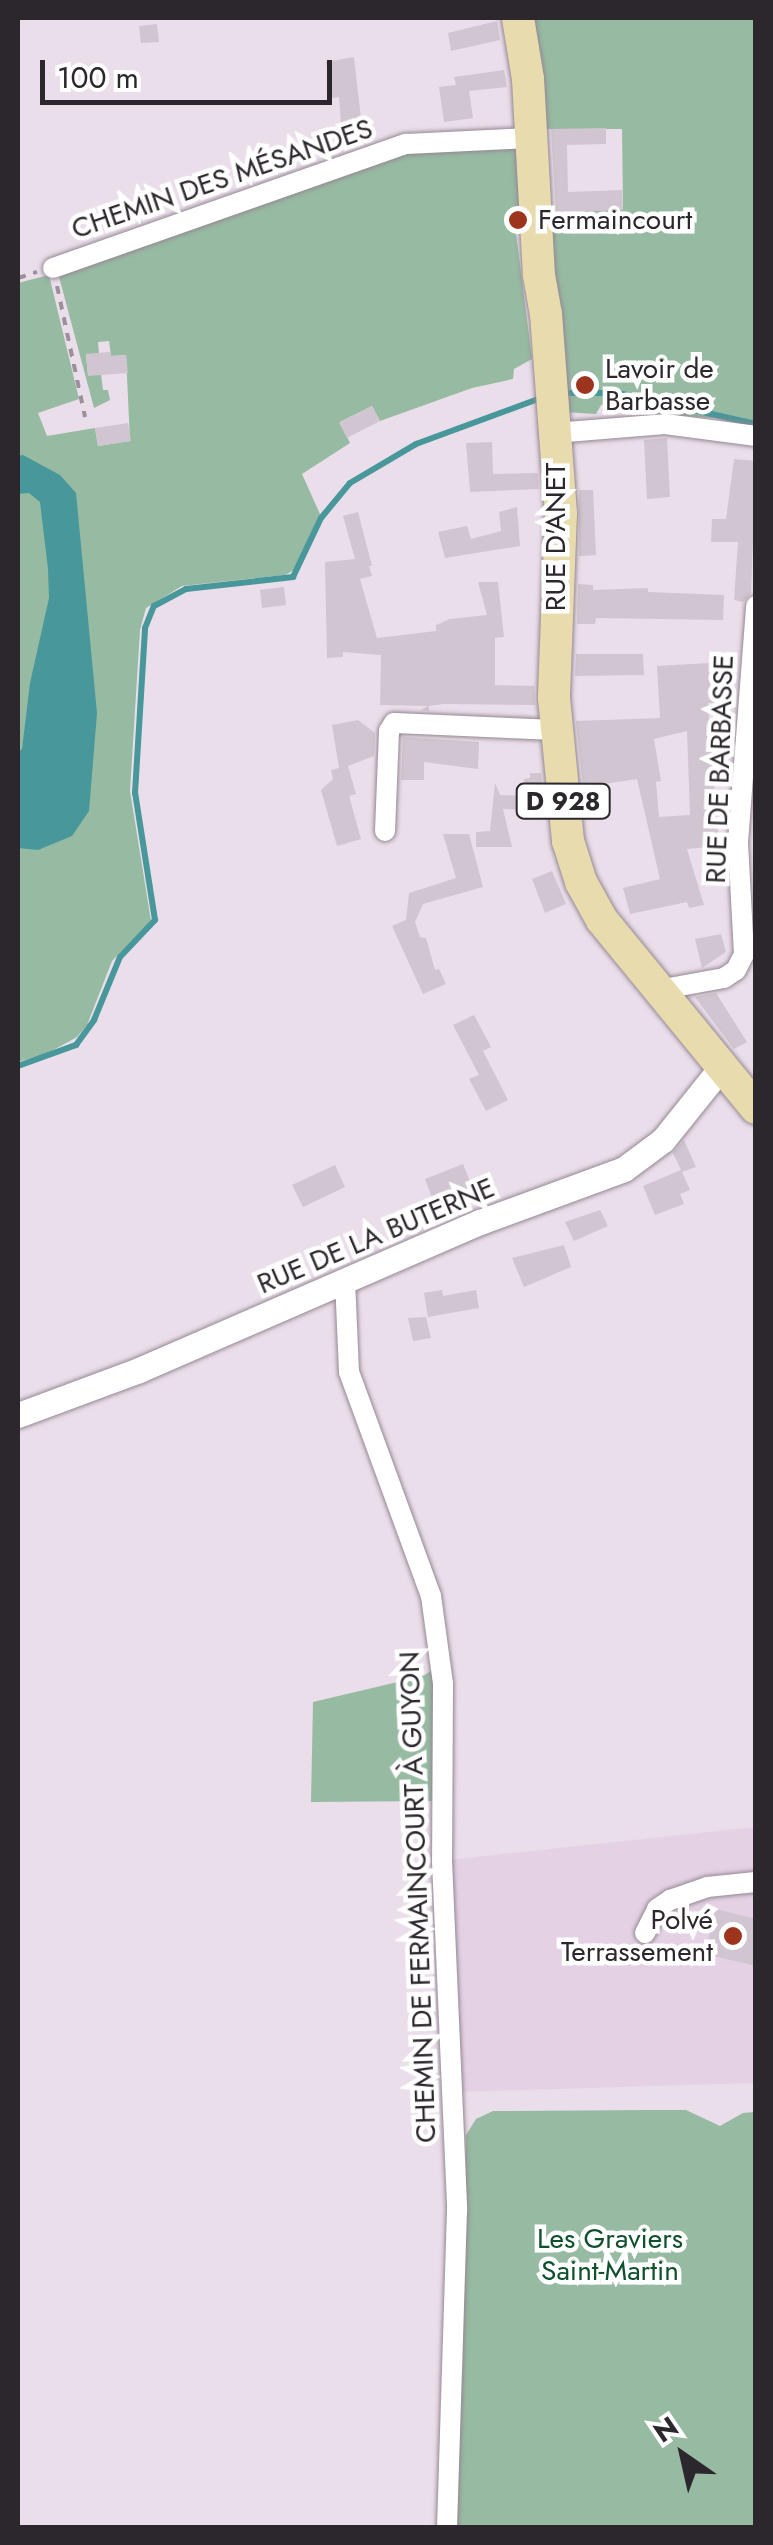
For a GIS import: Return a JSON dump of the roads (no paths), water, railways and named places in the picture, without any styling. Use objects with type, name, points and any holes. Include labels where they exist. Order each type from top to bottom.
[{"type":"main road","name":"RUE D'ANET","points":[[518,18],[528,79],[562,535],[556,730],[566,828],[581,882],[602,920],[719,1070],[756,1133]]},
{"type":"main road","name":"RUE D'ANET","points":[[719,1070],[756,1108]]},
{"type":"street","name":"CHEMIN DES MÉSANDES","points":[[53,268],[347,161],[406,144],[530,138]]},
{"type":"street","points":[[551,409],[756,436]]},
{"type":"street","name":"RUE DE BARBASSE","points":[[658,990],[724,978],[736,970],[744,954],[738,842],[756,606]]},
{"type":"street","points":[[385,831],[389,731],[394,723],[556,730]]},
{"type":"street","name":"RUE DE LA BUTERNE","points":[[18,1415],[139,1370],[345,1280],[624,1168],[664,1140],[719,1070]]},
{"type":"street","name":"CHEMIN DE FERMAINCOURT À GUYON","points":[[345,1280],[346,1347],[356,1398],[414,1540],[431,1596],[444,1684],[442,1861],[457,2210],[447,2528]]},
{"type":"street","points":[[644,1933],[656,1909],[670,1900],[706,1886],[756,1882]]},
{"type":"water","points":[[18,456],[60,475],[76,493],[97,713],[89,811],[72,836],[38,850],[18,848],[18,752],[22,749],[30,683],[49,598],[48,569],[40,502],[29,493],[18,494]]},
{"type":"waterway","points":[[561,393],[618,393],[756,424]]},
{"type":"waterway","points":[[18,1066],[76,1045],[94,1020],[120,957],[155,920],[135,793],[145,628],[154,606],[186,589],[293,577],[321,518],[350,483],[416,444],[544,397]]},
{"type":"place","name":"Fermaincourt","points":[[518,220]]},
{"type":"place","name":"Lavoir de Barbasse","points":[[585,385]]},
{"type":"place","name":"Polvé Terrassement","points":[[733,1936]]},
{"type":"park label","name":"Les Graviers Saint-Martin","points":[[610,2255]]}]
